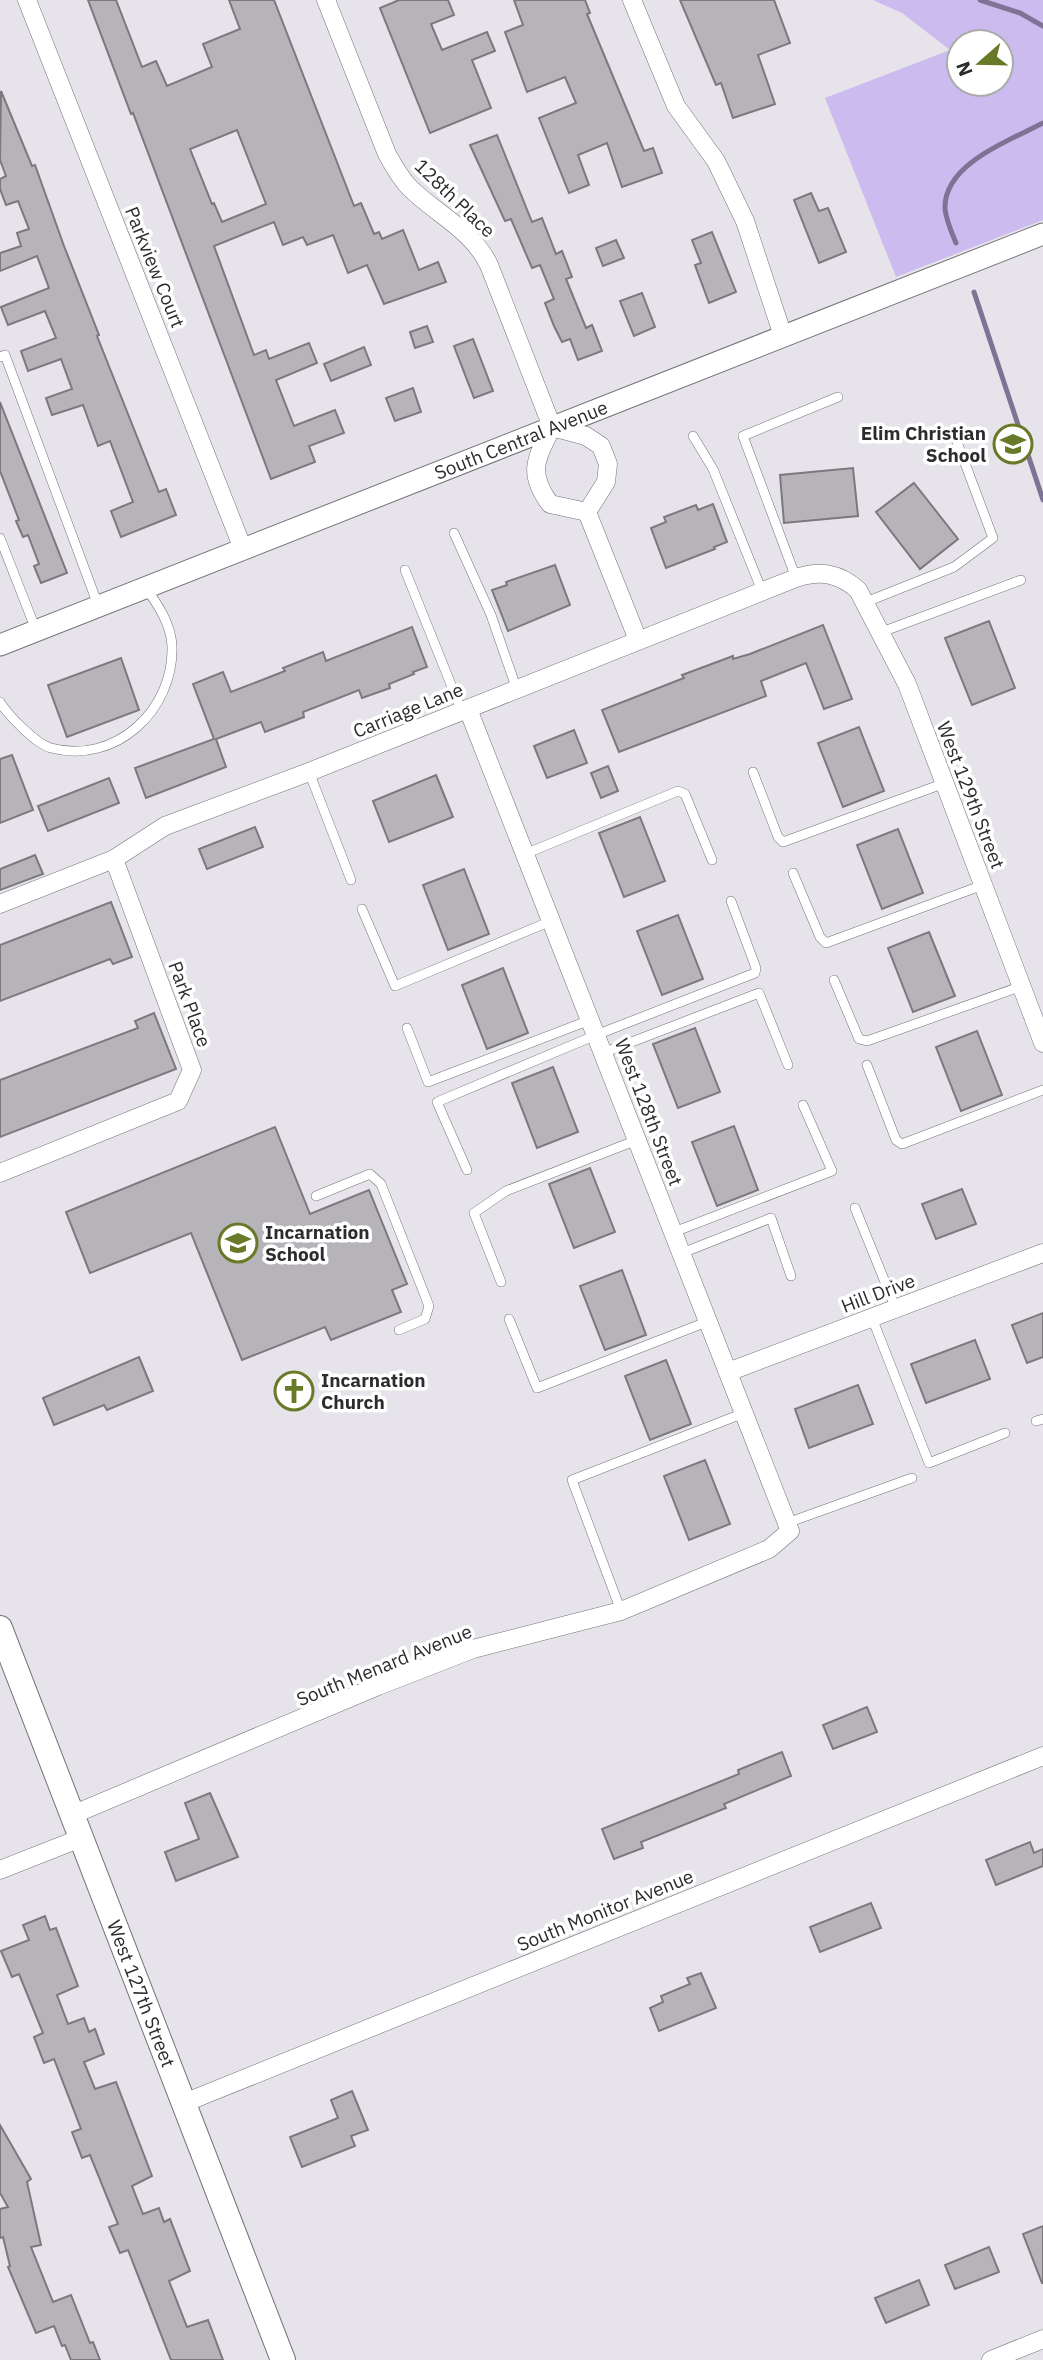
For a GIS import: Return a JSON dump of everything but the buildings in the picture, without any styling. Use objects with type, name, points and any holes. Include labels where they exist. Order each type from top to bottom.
[{"type":"main road","name":"West 127th Street","points":[[0,1628],[283,2360]]},
{"type":"street","name":"Parkview Court","points":[[27,0],[243,549]]},
{"type":"street","name":"128th Place","points":[[326,0],[387,154],[398,172],[409,187],[462,229],[483,253],[552,427]]},
{"type":"street","points":[[632,0],[676,106],[716,161],[745,221],[783,336]]},
{"type":"street","name":"South Central Avenue","points":[[1,642],[37,631],[1043,234]]},
{"type":"street","points":[[552,427],[586,436],[601,446],[608,464],[606,482],[587,512],[550,504],[538,488],[535,474],[537,456],[552,427]]},
{"type":"street","points":[[587,512],[638,640]]},
{"type":"street","name":"Carriage Lane","points":[[0,904],[114,859],[165,826],[309,772],[796,578],[810,573],[837,576]]},
{"type":"street","name":"West 129th Street","points":[[837,576],[859,590],[907,684],[1043,1043]]},
{"type":"street","name":"West 128th Street","points":[[465,710],[525,853],[789,1527]]},
{"type":"street","name":"Park Place","points":[[0,1173],[178,1101],[192,1070],[114,859]]},
{"type":"street","name":"Hill Drive","points":[[728,1372],[1043,1253]]},
{"type":"street","name":"South Menard Avenue","points":[[72,1815],[378,1686],[473,1649],[621,1611],[768,1549],[789,1527]]},
{"type":"street","name":"South Monitor Avenue","points":[[184,2103],[1043,1756]]},
{"type":"street","points":[[0,1870],[81,1838]]},
{"type":"street","points":[[991,2360],[1043,2339]]},
{"type":"lane","points":[[0,357],[5,355],[99,606]]},
{"type":"lane","points":[[796,578],[743,436],[838,397]]},
{"type":"lane","points":[[866,601],[954,567],[993,538],[954,434]]},
{"type":"lane","points":[[693,436],[713,469],[762,592]]},
{"type":"lane","points":[[454,533],[491,615],[517,690]]},
{"type":"lane","points":[[0,537],[37,631]]},
{"type":"lane","points":[[405,570],[465,710]]},
{"type":"lane","points":[[879,633],[1021,580]]},
{"type":"lane","points":[[0,702],[23,729],[49,748],[80,752],[110,745],[138,729],[158,705],[170,676],[172,644],[163,614],[146,587]]},
{"type":"lane","points":[[309,772],[351,880]]},
{"type":"lane","points":[[752,772],[778,837],[783,842],[944,783]]},
{"type":"lane","points":[[525,853],[678,791],[685,794],[712,860]]},
{"type":"lane","points":[[793,873],[820,937],[826,943],[983,885]]},
{"type":"lane","points":[[407,1028],[428,1082],[755,973],[756,968],[731,901]]},
{"type":"lane","points":[[362,909],[395,986],[551,921]]},
{"type":"lane","points":[[835,980],[859,1039],[867,1041],[1021,986]]},
{"type":"lane","points":[[603,1053],[759,993],[788,1065]]},
{"type":"lane","points":[[467,1170],[437,1102],[593,1027]]},
{"type":"lane","points":[[867,1065],[895,1140],[902,1144],[1043,1090]]},
{"type":"lane","points":[[674,1233],[832,1171],[803,1105]]},
{"type":"lane","points":[[502,1282],[474,1213],[506,1191],[637,1140]]},
{"type":"lane","points":[[316,1196],[370,1174],[381,1184],[429,1306],[425,1319],[399,1330]]},
{"type":"lane","points":[[855,1208],[895,1309]]},
{"type":"lane","points":[[682,1253],[771,1218],[791,1276]]},
{"type":"lane","points":[[872,1318],[929,1463],[1005,1433]]},
{"type":"lane","points":[[509,1319],[537,1388],[709,1321]]},
{"type":"lane","points":[[621,1611],[572,1480],[744,1413]]},
{"type":"lane","points":[[789,1527],[912,1478]]},
{"type":"shaded area","points":[[873,0],[1043,0],[1043,220],[896,277],[825,98],[945,52],[945,98],[1015,98],[1015,28],[945,28],[945,46],[902,13]]},
{"type":"waterway","points":[[980,0],[1020,13],[1043,26]]},
{"type":"waterway","points":[[956,243],[947,221],[945,207],[948,191],[956,178],[982,155],[1043,123]]},
{"type":"waterway","points":[[974,292],[1043,500]]},
{"type":"place","name":"Elim Christian School","points":[[1013,444]]},
{"type":"place","name":"Incarnation School","points":[[238,1243]]},
{"type":"place","name":"Incarnation Church","points":[[294,1391]]}]
